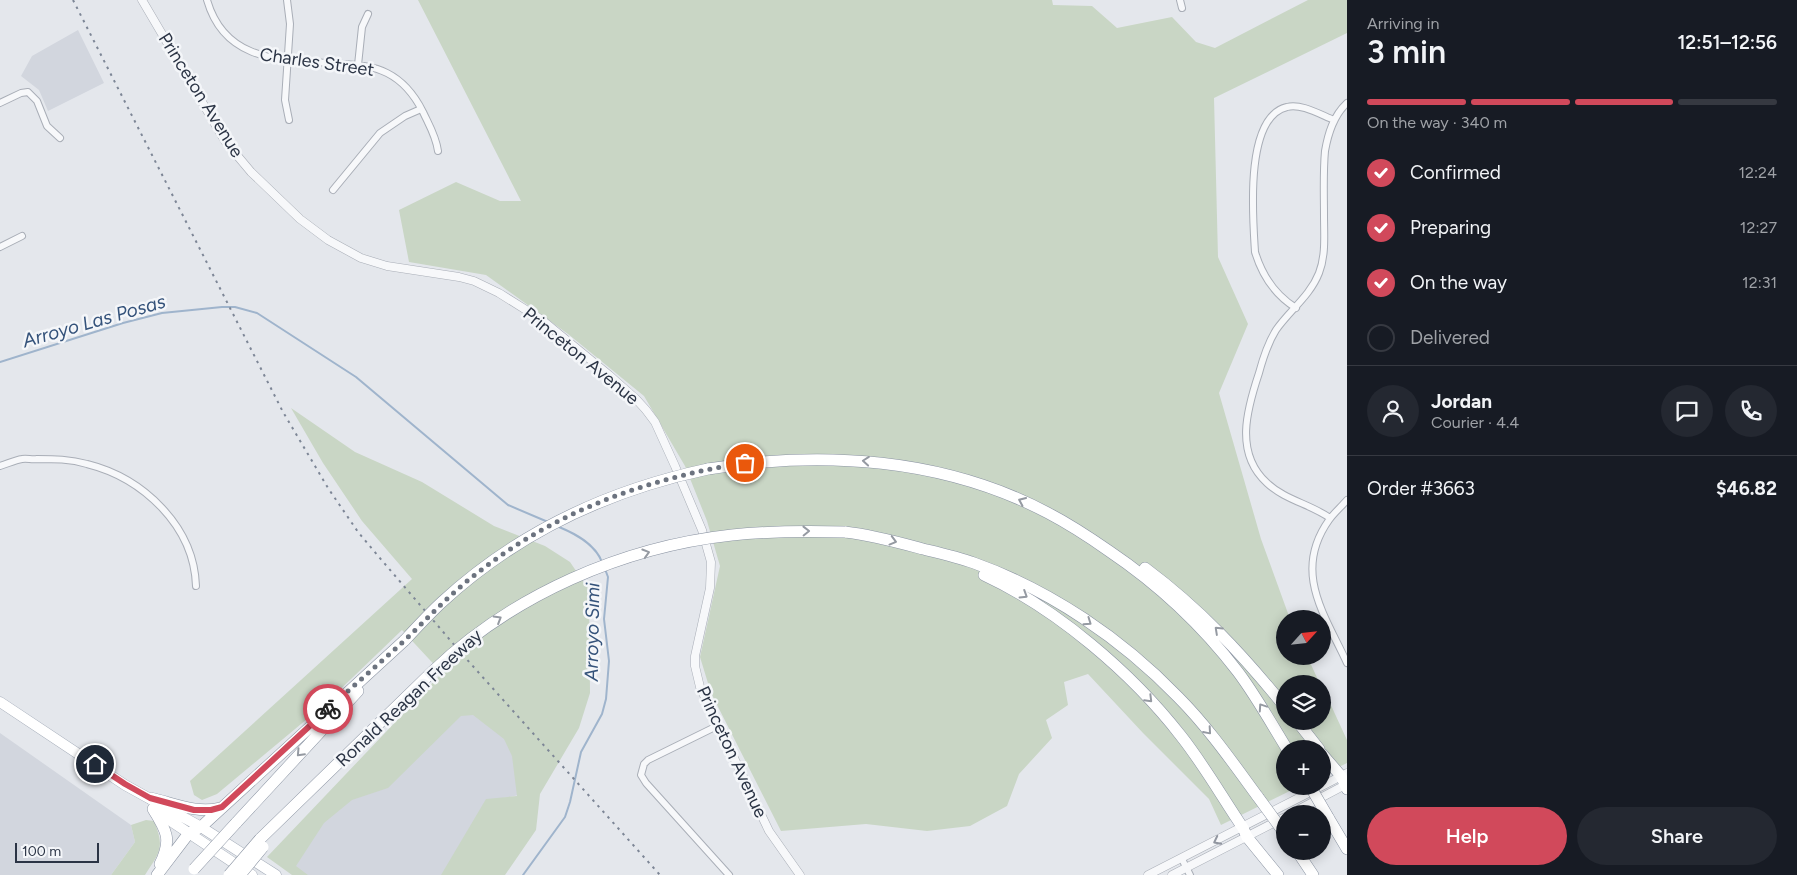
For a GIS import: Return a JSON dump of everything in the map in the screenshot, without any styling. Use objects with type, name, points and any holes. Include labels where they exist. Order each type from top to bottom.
[{"type":"highway","points":[[191,872],[405,640],[442,602],[476,574],[497,558],[546,527],[579,510],[632,489],[708,469],[777,460],[844,460],[908,467],[970,481],[1000,492],[1078,526],[1136,561],[1172,588],[1229,641],[1252,665],[1276,696]]},
{"type":"highway","points":[[1048,513],[1128,564],[1183,610],[1209,637],[1238,673],[1281,740]]},
{"type":"highway","name":"Ronald Reagan Freeway","points":[[263,841],[309,792],[433,671],[454,651],[492,622],[567,581],[633,556],[696,540],[731,535],[787,531],[846,532],[872,535],[973,562],[1026,584],[1071,610],[1113,640],[1178,697],[1216,741],[1276,822]]},
{"type":"highway","points":[[950,556],[964,565],[1021,593],[1040,606],[1112,664],[1161,711],[1202,765],[1245,832],[1278,875]]},
{"type":"highway","points":[[157,875],[189,833],[200,827],[405,640]]},
{"type":"highway","points":[[1304,730],[1312,740]]},
{"type":"highway","points":[[1331,765],[1345,781]]},
{"type":"highway","points":[[1315,795],[1347,849]]},
{"type":"highway","points":[[152,803],[194,810],[211,810],[222,807]]},
{"type":"highway","points":[[152,803],[165,828],[168,840],[166,852],[153,875]]},
{"type":"highway","points":[[229,875],[263,841]]},
{"type":"highway","points":[[240,875],[263,841]]},
{"type":"highway","points":[[1303,860],[1314,875]]},
{"type":"main road","points":[[0,702],[125,784],[189,833],[252,875]]},
{"type":"main road","points":[[152,803],[200,827],[276,875]]},
{"type":"street","name":"Princeton Avenue","points":[[142,0],[225,141],[251,172],[300,218],[328,240],[361,258],[387,266],[474,281],[499,293],[542,320],[609,375],[646,410],[655,422],[676,466],[702,530],[711,562],[710,588],[697,647],[695,666],[700,687],[717,726],[769,831],[800,875]]},
{"type":"street","name":"Charles Street","points":[[207,0],[211,12],[225,34],[239,46],[259,56],[358,65],[375,68],[394,77],[410,92],[421,108],[436,138],[438,150]]},
{"type":"street","points":[[287,0],[290,24],[285,100],[289,120]]},
{"type":"street","points":[[1180,0],[1182,8]]},
{"type":"street","points":[[358,65],[362,28],[368,14]]},
{"type":"street","points":[[0,103],[21,92],[28,92],[37,101],[47,126],[60,138]]},
{"type":"street","points":[[1330,518],[1280,494],[1265,482],[1250,456],[1246,438],[1246,420],[1261,366],[1274,334],[1315,283],[1323,257],[1324,157],[1327,137],[1334,120],[1347,103]]},
{"type":"street","points":[[1296,308],[1272,287],[1259,265],[1255,252],[1254,162],[1257,145],[1261,134],[1274,114],[1288,106],[1297,107],[1334,120]]},
{"type":"street","points":[[333,190],[380,133],[421,108]]},
{"type":"street","points":[[0,247],[22,236]]},
{"type":"street","points":[[0,466],[22,459],[70,460],[89,464],[113,473],[129,482],[154,501],[178,527],[193,559],[196,586]]},
{"type":"street","points":[[1346,659],[1322,610],[1312,581],[1312,560],[1318,539],[1330,518],[1347,500]]},
{"type":"street","points":[[717,726],[648,760],[641,770],[641,775],[646,783],[729,875]]},
{"type":"street","points":[[1331,784],[1345,781]]},
{"type":"street","points":[[1305,805],[1345,781]]},
{"type":"street","points":[[1172,875],[1188,871],[1245,832],[1307,795]]},
{"type":"street","points":[[1148,875],[1276,820]]},
{"type":"street","points":[[1182,859],[1188,871]]},
{"type":"shaded area","points":[[78,30],[104,83],[48,111],[39,90],[21,76],[32,56]]},
{"type":"shaded area","points":[[473,699],[510,736],[519,795],[489,801],[447,875],[302,875],[288,865],[323,817]]},
{"type":"shaded area","points":[[0,733],[131,825],[135,842],[111,875],[0,875]]},
{"type":"green space","points":[[418,0],[1052,0],[1053,5],[1092,6],[1117,28],[1172,17],[1196,42],[1215,48],[1308,0],[1347,0],[1347,33],[1214,98],[1218,257],[1248,324],[1219,393],[1261,539],[1287,610],[1276,610],[1276,665],[1311,665],[1316,675],[1276,675],[1276,730],[1331,730],[1331,705],[1347,740],[1347,763],[1331,771],[1331,740],[1276,740],[1276,795],[1282,795],[1221,825],[1209,799],[1143,733],[1088,674],[1064,682],[1068,705],[1046,720],[1052,738],[1019,774],[1007,806],[970,826],[927,831],[866,824],[781,831],[711,693],[700,657],[720,566],[707,521],[685,466],[644,396],[568,334],[486,275],[409,262],[399,210],[456,182],[500,201],[521,201]]},
{"type":"green space","points":[[291,408],[355,452],[422,482],[494,526],[545,546],[570,562],[589,590],[590,693],[579,728],[540,794],[536,830],[505,875],[441,875],[486,799],[517,796],[512,756],[504,739],[473,715],[461,716],[388,788],[352,800],[324,823],[296,866],[308,875],[292,875],[267,857],[442,673],[402,630],[325,704],[217,794],[202,800],[194,795],[190,781],[412,579],[362,521],[323,463]]},
{"type":"green space","points":[[146,820],[154,821],[160,844],[157,855],[145,875],[111,875],[135,842],[131,825]]},
{"type":"waterway","name":"Arroyo Las Posas","points":[[0,362],[123,323],[162,313],[222,307],[235,307],[257,313],[356,377],[508,505],[548,522]]},
{"type":"waterway","name":"Arroyo Simi","points":[[559,527],[578,536],[590,545],[602,562]]},
{"type":"waterway","name":"Arroyo Simi","points":[[523,875],[565,817],[581,752],[602,714],[606,699],[609,661],[604,619],[608,577],[605,569]]},
{"type":"railway","points":[[73,0],[283,412],[328,488],[358,532],[462,654],[660,875]]},
{"type":"way so far","points":[[328,709],[405,640],[442,602],[497,558],[532,535],[579,510],[632,489],[688,473],[745,463]]},
{"type":"route","points":[[95,764],[150,798],[183,808],[211,810],[222,807],[328,709]]}]
